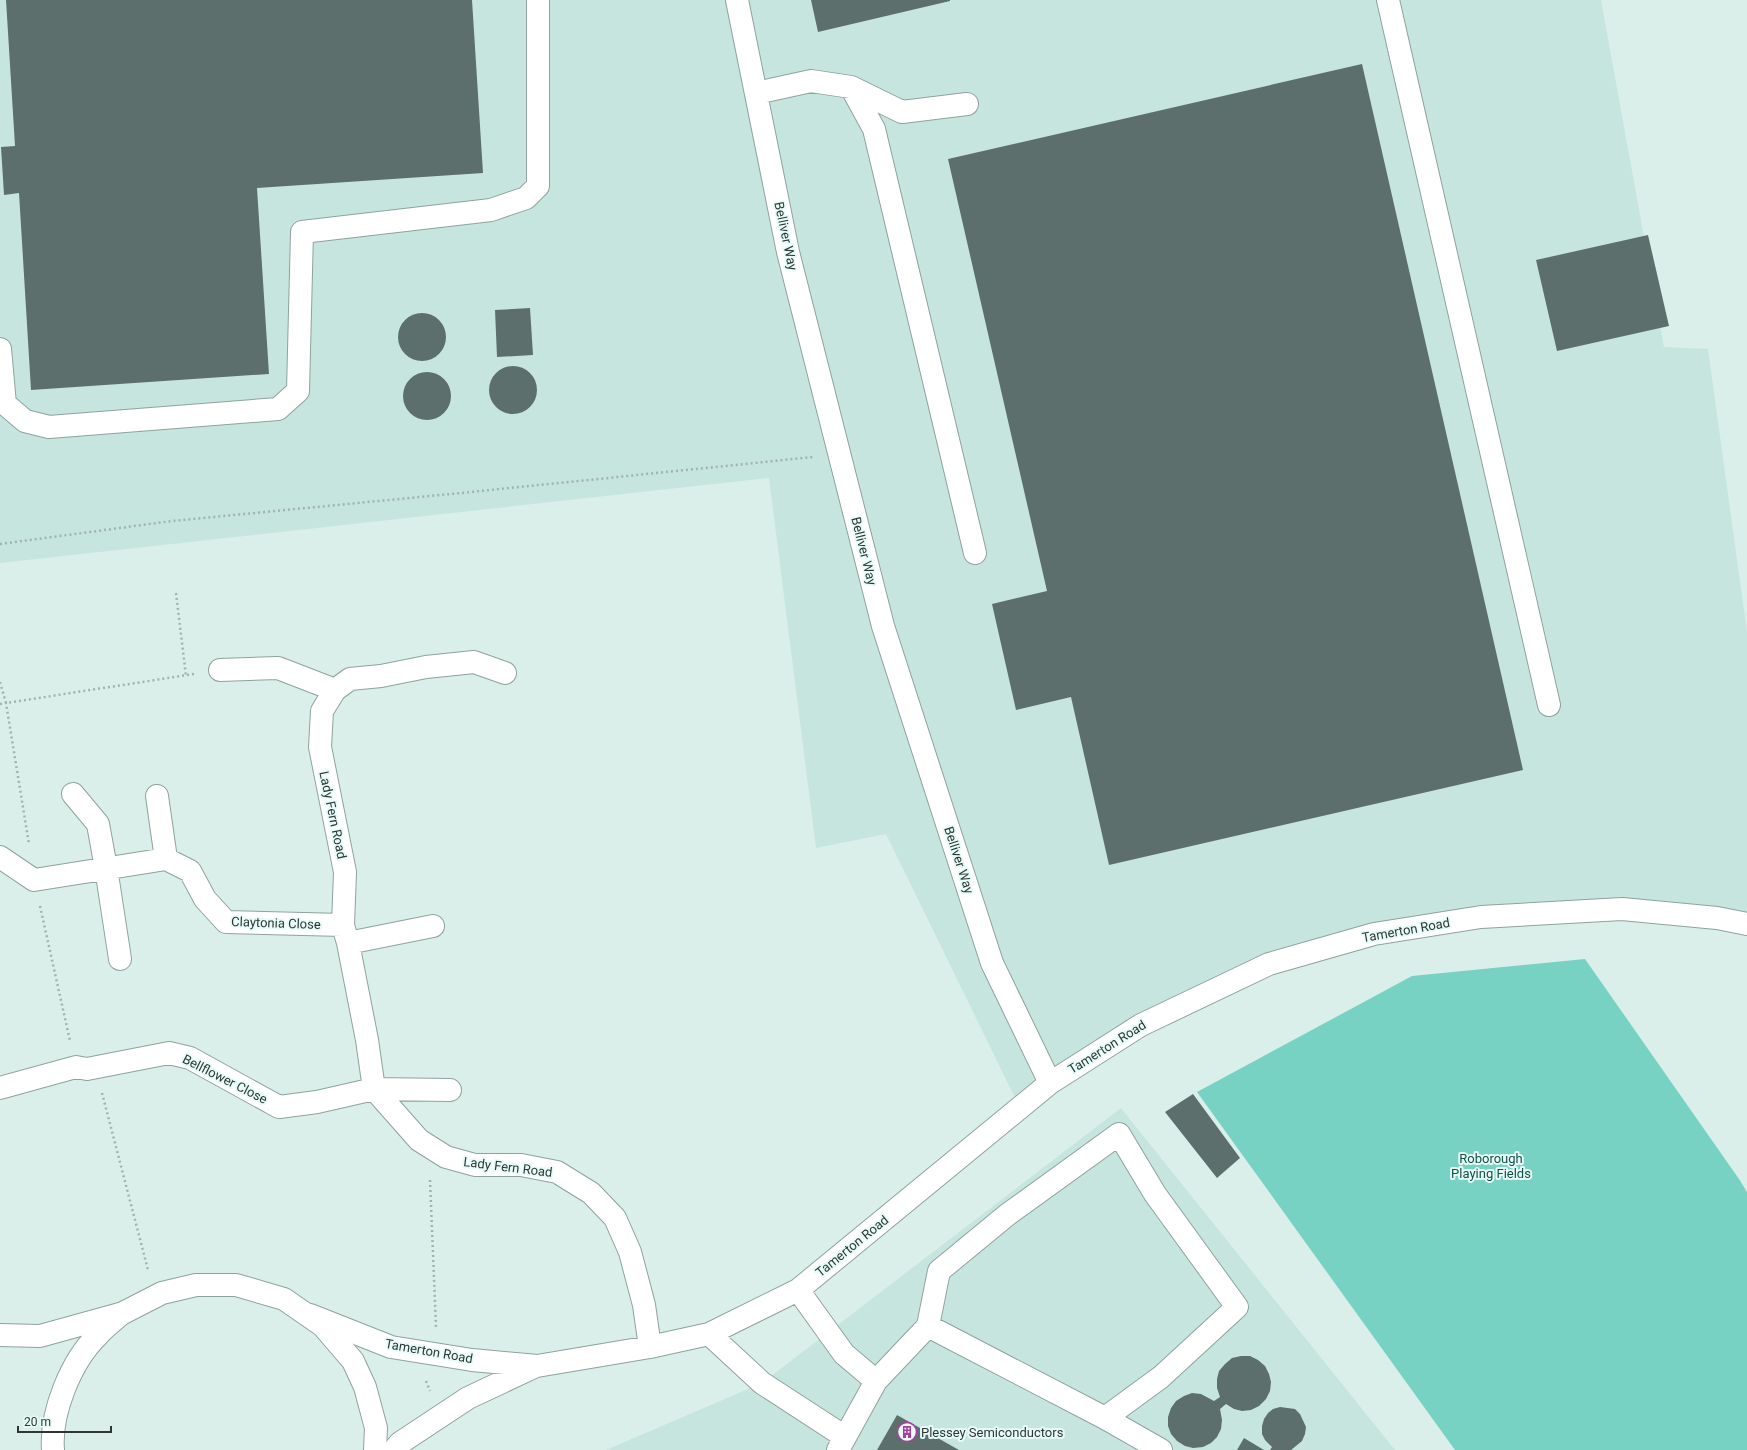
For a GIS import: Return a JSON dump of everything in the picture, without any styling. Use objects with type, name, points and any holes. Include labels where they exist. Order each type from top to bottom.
[{"type":"main road","points":[[0,349],[5,404],[25,421],[49,427],[278,409],[298,392],[302,232],[491,210],[526,198],[538,186],[538,0]]},
{"type":"main road","name":"Belliver Way","points":[[737,0],[788,252],[884,626],[992,963],[1050,1083]]},
{"type":"main road","points":[[1388,0],[1549,705]]},
{"type":"main road","points":[[756,93],[811,81],[851,87],[902,112],[966,104]]},
{"type":"main road","points":[[851,87],[874,129],[975,553]]},
{"type":"main road","name":"Lady Fern Road","points":[[505,673],[474,662],[426,667],[381,676],[350,679],[335,690],[322,711],[320,747],[345,872],[346,934],[367,1040],[374,1089],[419,1140],[446,1157],[475,1165],[521,1165],[557,1172],[591,1193],[615,1218],[630,1252],[644,1305],[650,1347]]},
{"type":"main road","points":[[220,670],[278,668],[335,690]]},
{"type":"main road","points":[[73,794],[98,824],[120,959]]},
{"type":"main road","points":[[0,857],[34,880],[166,859],[157,796]]},
{"type":"main road","name":"Claytonia Close","points":[[166,859],[190,871],[205,899],[226,922],[346,934]]},
{"type":"main road","name":"Tamerton Road","points":[[303,1312],[392,1347],[472,1360],[537,1366],[650,1347],[709,1334],[798,1290],[1050,1083],[1141,1025],[1269,964],[1374,934],[1481,917],[1622,909],[1717,918],[1747,924]]},
{"type":"main road","points":[[346,934],[433,926]]},
{"type":"main road","name":"Bellflower Close","points":[[0,1088],[86,1067],[169,1053],[190,1058],[278,1107],[317,1102],[374,1089]]},
{"type":"main road","points":[[374,1089],[450,1090]]},
{"type":"main road","points":[[709,1334],[762,1382],[841,1444],[876,1381],[928,1326],[939,1271],[1007,1215],[1119,1134],[1156,1194],[1237,1307],[1161,1377],[1105,1418]]},
{"type":"main road","points":[[53,1450],[57,1407],[75,1364],[97,1335],[123,1313],[155,1296],[196,1285],[236,1285],[284,1300],[303,1312],[323,1326],[353,1361],[366,1387],[376,1428],[375,1450]]},
{"type":"main road","points":[[798,1290],[844,1354],[876,1381]]},
{"type":"main road","points":[[0,1335],[40,1336],[123,1313]]},
{"type":"main road","points":[[928,1326],[1105,1418],[1161,1450]]},
{"type":"main road","name":"Tamerton Road","points":[[394,1450],[400,1443],[468,1398],[537,1366]]},
{"type":"path","points":[[0,544],[172,521],[461,494],[839,454]]},
{"type":"path","points":[[176,593],[186,676]]},
{"type":"path","points":[[0,704],[220,670]]},
{"type":"path","points":[[0,682],[6,703],[34,880],[86,1067],[155,1296]]},
{"type":"path","points":[[434,1150],[430,1179],[437,1354]]},
{"type":"path","points":[[414,1351],[440,1417]]},
{"type":"shaded area","points":[[0,0],[1601,0],[1664,347],[1708,349],[1747,632],[1747,925],[1622,909],[1374,934],[1210,992],[1020,1108],[886,834],[816,848],[769,478],[0,563]]},
{"type":"shaded area","points":[[1121,1108],[1395,1450],[606,1450],[762,1383]]},
{"type":"green space","name":"Roborough Playing Fields","points":[[1585,959],[1747,1192],[1747,1450],[1455,1450],[1197,1092],[1412,976]]},
{"type":"building","points":[[6,0],[472,0],[483,173],[257,188],[269,374],[31,390],[19,193],[4,195],[1,147],[15,146]]},
{"type":"building","points":[[811,0],[950,0],[950,1],[818,32]]},
{"type":"building","points":[[1362,64],[1523,770],[1109,865],[1071,697],[1016,710],[992,604],[1047,591],[948,159]]},
{"type":"building","points":[[1648,235],[1669,326],[1557,351],[1536,260]]},
{"type":"building","points":[[530,308],[533,355],[497,357],[495,310]]},
{"type":"building","points":[[422,313],[431,315],[439,320],[444,328],[446,337],[444,346],[439,354],[431,359],[422,361],[413,359],[405,354],[400,346],[398,337],[400,328],[405,320],[413,315]]},
{"type":"building","points":[[513,366],[522,368],[530,373],[535,381],[537,390],[535,399],[530,407],[522,412],[513,414],[504,412],[496,407],[491,399],[489,390],[491,381],[496,373],[504,368]]},
{"type":"building","points":[[427,372],[436,374],[444,379],[449,387],[451,396],[449,405],[444,413],[436,418],[427,420],[418,418],[410,413],[405,405],[403,396],[405,387],[410,379],[418,374]]},
{"type":"building","points":[[1193,1094],[1240,1158],[1217,1178],[1165,1112]]},
{"type":"building","points":[[1250,1356],[1265,1366],[1271,1382],[1270,1391],[1266,1399],[1259,1406],[1251,1410],[1242,1411],[1234,1409],[1226,1404],[1220,1409],[1222,1420],[1221,1429],[1217,1437],[1211,1443],[1203,1447],[1193,1448],[1185,1446],[1177,1441],[1171,1434],[1168,1426],[1168,1417],[1171,1408],[1176,1401],[1192,1393],[1201,1394],[1214,1401],[1220,1397],[1217,1388],[1219,1371],[1232,1358]]},
{"type":"building","points":[[1280,1407],[1295,1409],[1300,1414],[1306,1427],[1302,1441],[1291,1450],[1270,1450],[1272,1447],[1265,1440],[1262,1434],[1264,1419],[1268,1413],[1273,1409]]},
{"type":"building","name":"Plessey Semiconductors","points":[[897,1415],[959,1450],[877,1450]]},
{"type":"building","points":[[1244,1438],[1264,1450],[1237,1450]]},
{"type":"place","name":"Plessey Semiconductors","points":[[907,1432]]}]
